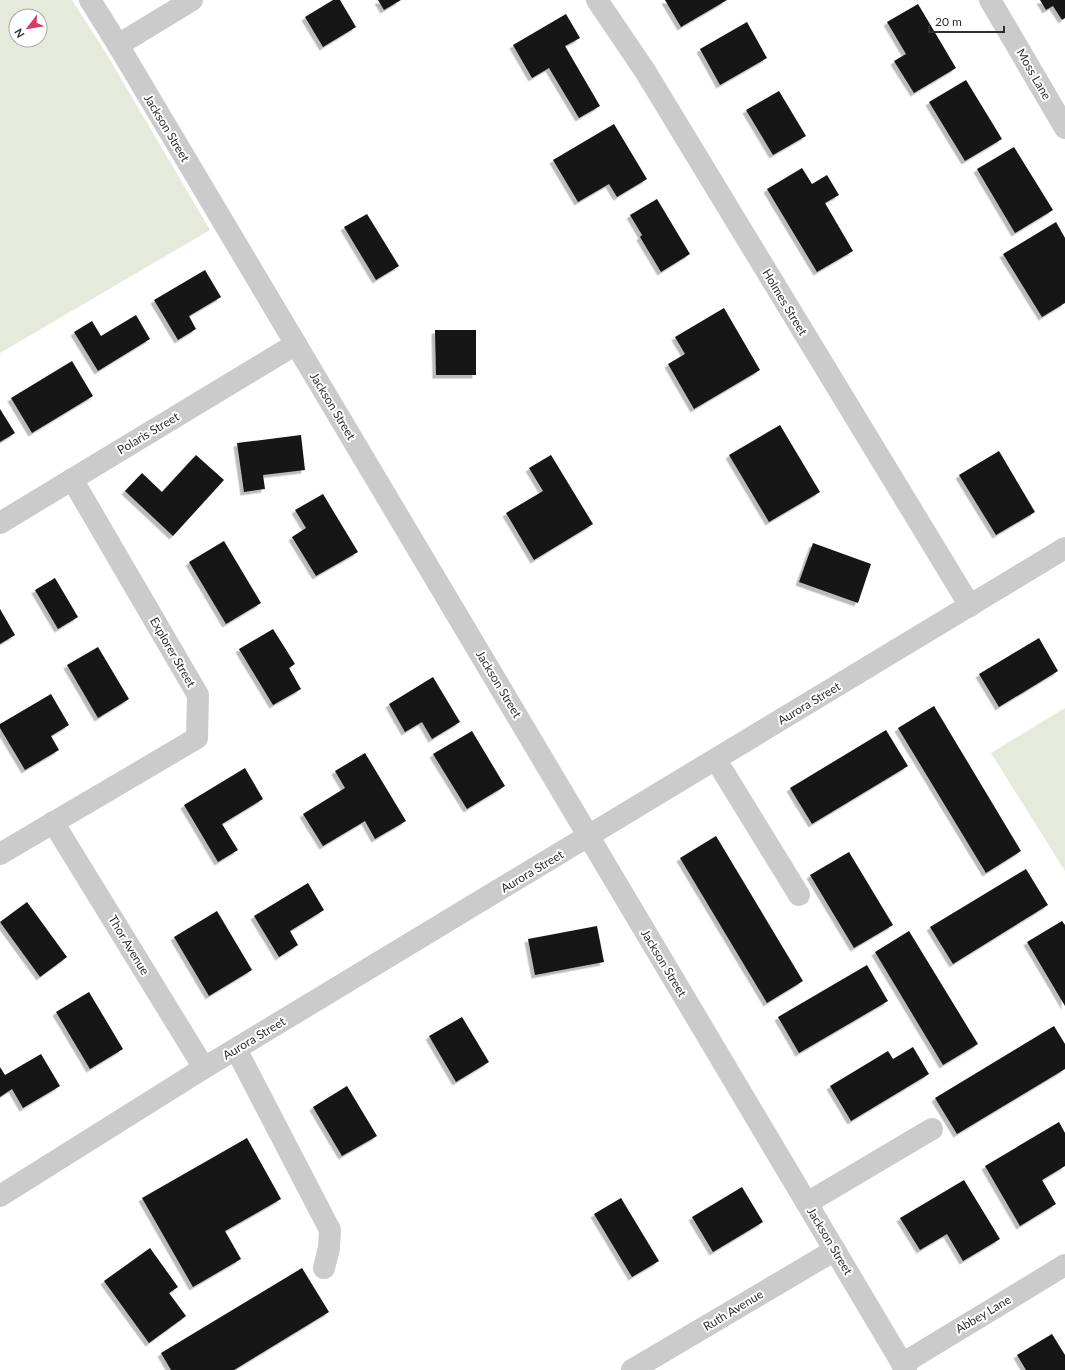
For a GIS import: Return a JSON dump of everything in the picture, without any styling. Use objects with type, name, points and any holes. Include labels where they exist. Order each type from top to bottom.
[{"type":"street","name":"Jackson Street","points":[[90,0],[904,1367]]},
{"type":"street","points":[[118,46],[192,0]]},
{"type":"street","name":"Holmes Street","points":[[597,0],[645,71],[970,606]]},
{"type":"street","name":"Moss Lane","points":[[990,0],[1065,128]]},
{"type":"street","name":"Polaris Street","points":[[0,523],[296,344]]},
{"type":"street","name":"Explorer Street","points":[[0,854],[196,738],[198,695],[72,479]]},
{"type":"street","name":"Aurora Street","points":[[0,1196],[204,1068],[1065,548]]},
{"type":"street","points":[[716,760],[799,895]]},
{"type":"street","name":"Thor Avenue","points":[[53,822],[204,1068]]},
{"type":"street","points":[[236,1049],[330,1230],[329,1248],[324,1268]]},
{"type":"street","points":[[807,1203],[932,1129]]},
{"type":"street","name":"Ruth Avenue","points":[[632,1370],[835,1250]]},
{"type":"street","name":"Abbey Lane","points":[[904,1367],[1065,1265]]},
{"type":"shaded area","points":[[0,0],[72,0],[106,53],[210,230],[0,353]]},
{"type":"shaded area","points":[[1065,708],[1065,871],[991,753]]},
{"type":"building","points":[[333,0],[340,0],[356,27],[323,47],[305,17]]},
{"type":"building","points":[[378,0],[401,0],[384,10]]},
{"type":"building","points":[[665,0],[727,0],[681,27]]},
{"type":"building","points":[[1040,0],[1065,0],[1065,18],[1062,20],[1053,6],[1046,10]]},
{"type":"building","points":[[918,4],[956,68],[914,93],[894,61],[906,54],[887,22]]},
{"type":"building","points":[[566,14],[580,38],[565,46],[600,106],[579,118],[549,68],[532,78],[513,45]]},
{"type":"building","points":[[747,22],[767,58],[720,85],[700,49]]},
{"type":"building","points":[[966,80],[1002,139],[965,161],[929,102]]},
{"type":"building","points":[[779,91],[806,136],[773,155],[746,110]]},
{"type":"building","points":[[614,124],[647,179],[617,197],[609,184],[578,202],[553,160]]},
{"type":"building","points":[[1014,147],[1053,210],[1015,233],[977,169]]},
{"type":"building","points":[[802,168],[812,184],[827,175],[839,195],[825,203],[853,251],[817,272],[767,189]]},
{"type":"building","points":[[657,199],[690,254],[661,272],[640,237],[642,235],[630,215]]},
{"type":"building","points":[[367,214],[399,266],[376,280],[344,227]]},
{"type":"building","points":[[1056,222],[1065,238],[1065,303],[1042,317],[1003,254]]},
{"type":"building","points":[[205,270],[221,297],[189,316],[196,329],[178,340],[154,300]]},
{"type":"building","points":[[724,308],[760,370],[694,409],[668,364],[685,354],[675,337]]},
{"type":"building","points":[[136,315],[150,339],[98,371],[74,332],[92,321],[101,336]]},
{"type":"building","points":[[435,330],[476,330],[476,375],[436,375]]},
{"type":"building","points":[[72,361],[93,396],[32,433],[11,398]]},
{"type":"building","points":[[0,409],[15,433],[0,442]]},
{"type":"building","points":[[780,425],[820,492],[769,522],[729,455]]},
{"type":"building","points":[[301,435],[305,470],[263,475],[265,489],[244,492],[237,443]]},
{"type":"building","points":[[999,451],[1035,512],[996,535],[959,475]]},
{"type":"building","points":[[196,455],[224,480],[173,536],[125,491],[142,473],[162,492]]},
{"type":"building","points":[[551,455],[593,524],[534,560],[506,513],[543,491],[529,468]]},
{"type":"building","points":[[323,494],[358,552],[316,576],[292,537],[306,528],[295,510]]},
{"type":"building","points":[[224,541],[261,603],[226,624],[189,562]]},
{"type":"building","points":[[813,543],[871,564],[858,603],[799,582]]},
{"type":"building","points":[[55,578],[78,617],[58,629],[35,590]]},
{"type":"building","points":[[0,609],[15,635],[0,644]]},
{"type":"building","points":[[273,629],[295,664],[289,668],[301,689],[273,705],[239,649]]},
{"type":"building","points":[[1039,638],[1058,671],[999,707],[979,674]]},
{"type":"building","points":[[98,647],[129,699],[98,718],[67,665]]},
{"type":"building","points":[[433,677],[460,722],[432,739],[422,722],[405,732],[389,704]]},
{"type":"building","points":[[51,694],[69,725],[51,736],[59,750],[25,770],[0,728],[0,724]]},
{"type":"building","points":[[934,706],[1021,851],[986,873],[898,728]]},
{"type":"building","points":[[886,730],[908,766],[812,824],[790,788]]},
{"type":"building","points":[[472,731],[505,786],[467,809],[433,754]]},
{"type":"building","points":[[365,753],[406,821],[375,839],[365,821],[323,846],[303,814],[345,788],[335,771]]},
{"type":"building","points":[[245,768],[263,799],[222,824],[238,850],[218,862],[184,805]]},
{"type":"building","points":[[716,836],[803,981],[767,1003],[680,858]]},
{"type":"building","points":[[849,852],[893,925],[854,948],[810,875]]},
{"type":"building","points":[[1026,869],[1048,905],[953,964],[930,927]]},
{"type":"building","points":[[308,883],[324,910],[290,931],[298,945],[279,957],[254,916]]},
{"type":"building","points":[[27,902],[67,957],[40,977],[0,922]]},
{"type":"building","points":[[217,911],[252,970],[209,996],[174,937]]},
{"type":"building","points":[[1062,921],[1065,925],[1065,1006],[1027,942]]},
{"type":"building","points":[[597,926],[604,962],[535,975],[528,939]]},
{"type":"building","points":[[909,931],[978,1044],[943,1065],[875,952]]},
{"type":"building","points":[[867,965],[888,1001],[799,1053],[778,1017]]},
{"type":"building","points":[[89,992],[123,1049],[90,1069],[56,1012]]},
{"type":"building","points":[[462,1017],[489,1062],[456,1082],[429,1036]]},
{"type":"building","points":[[1054,1026],[1065,1044],[1065,1069],[957,1134],[935,1098]]},
{"type":"building","points":[[913,1047],[929,1074],[851,1121],[830,1086],[888,1051],[893,1059]]},
{"type":"building","points":[[41,1054],[60,1086],[23,1108],[12,1089],[0,1097],[0,1067],[5,1075]]},
{"type":"building","points":[[347,1086],[377,1136],[342,1156],[313,1107]]},
{"type":"building","points":[[1059,1122],[1065,1133],[1065,1166],[1042,1180],[1056,1204],[1020,1226],[985,1166]]},
{"type":"building","points":[[247,1138],[281,1199],[225,1231],[241,1259],[193,1287],[142,1198]]},
{"type":"building","points":[[964,1180],[1000,1239],[963,1261],[947,1234],[920,1250],[900,1218]]},
{"type":"building","points":[[742,1187],[763,1222],[713,1252],[692,1217]]},
{"type":"building","points":[[621,1198],[659,1261],[632,1277],[594,1214]]},
{"type":"building","points":[[150,1248],[178,1287],[169,1293],[186,1316],[149,1343],[104,1281]]},
{"type":"building","points":[[302,1268],[329,1312],[234,1370],[171,1370],[161,1353]]},
{"type":"building","points":[[1052,1334],[1065,1355],[1065,1370],[1026,1370],[1017,1355]]}]
